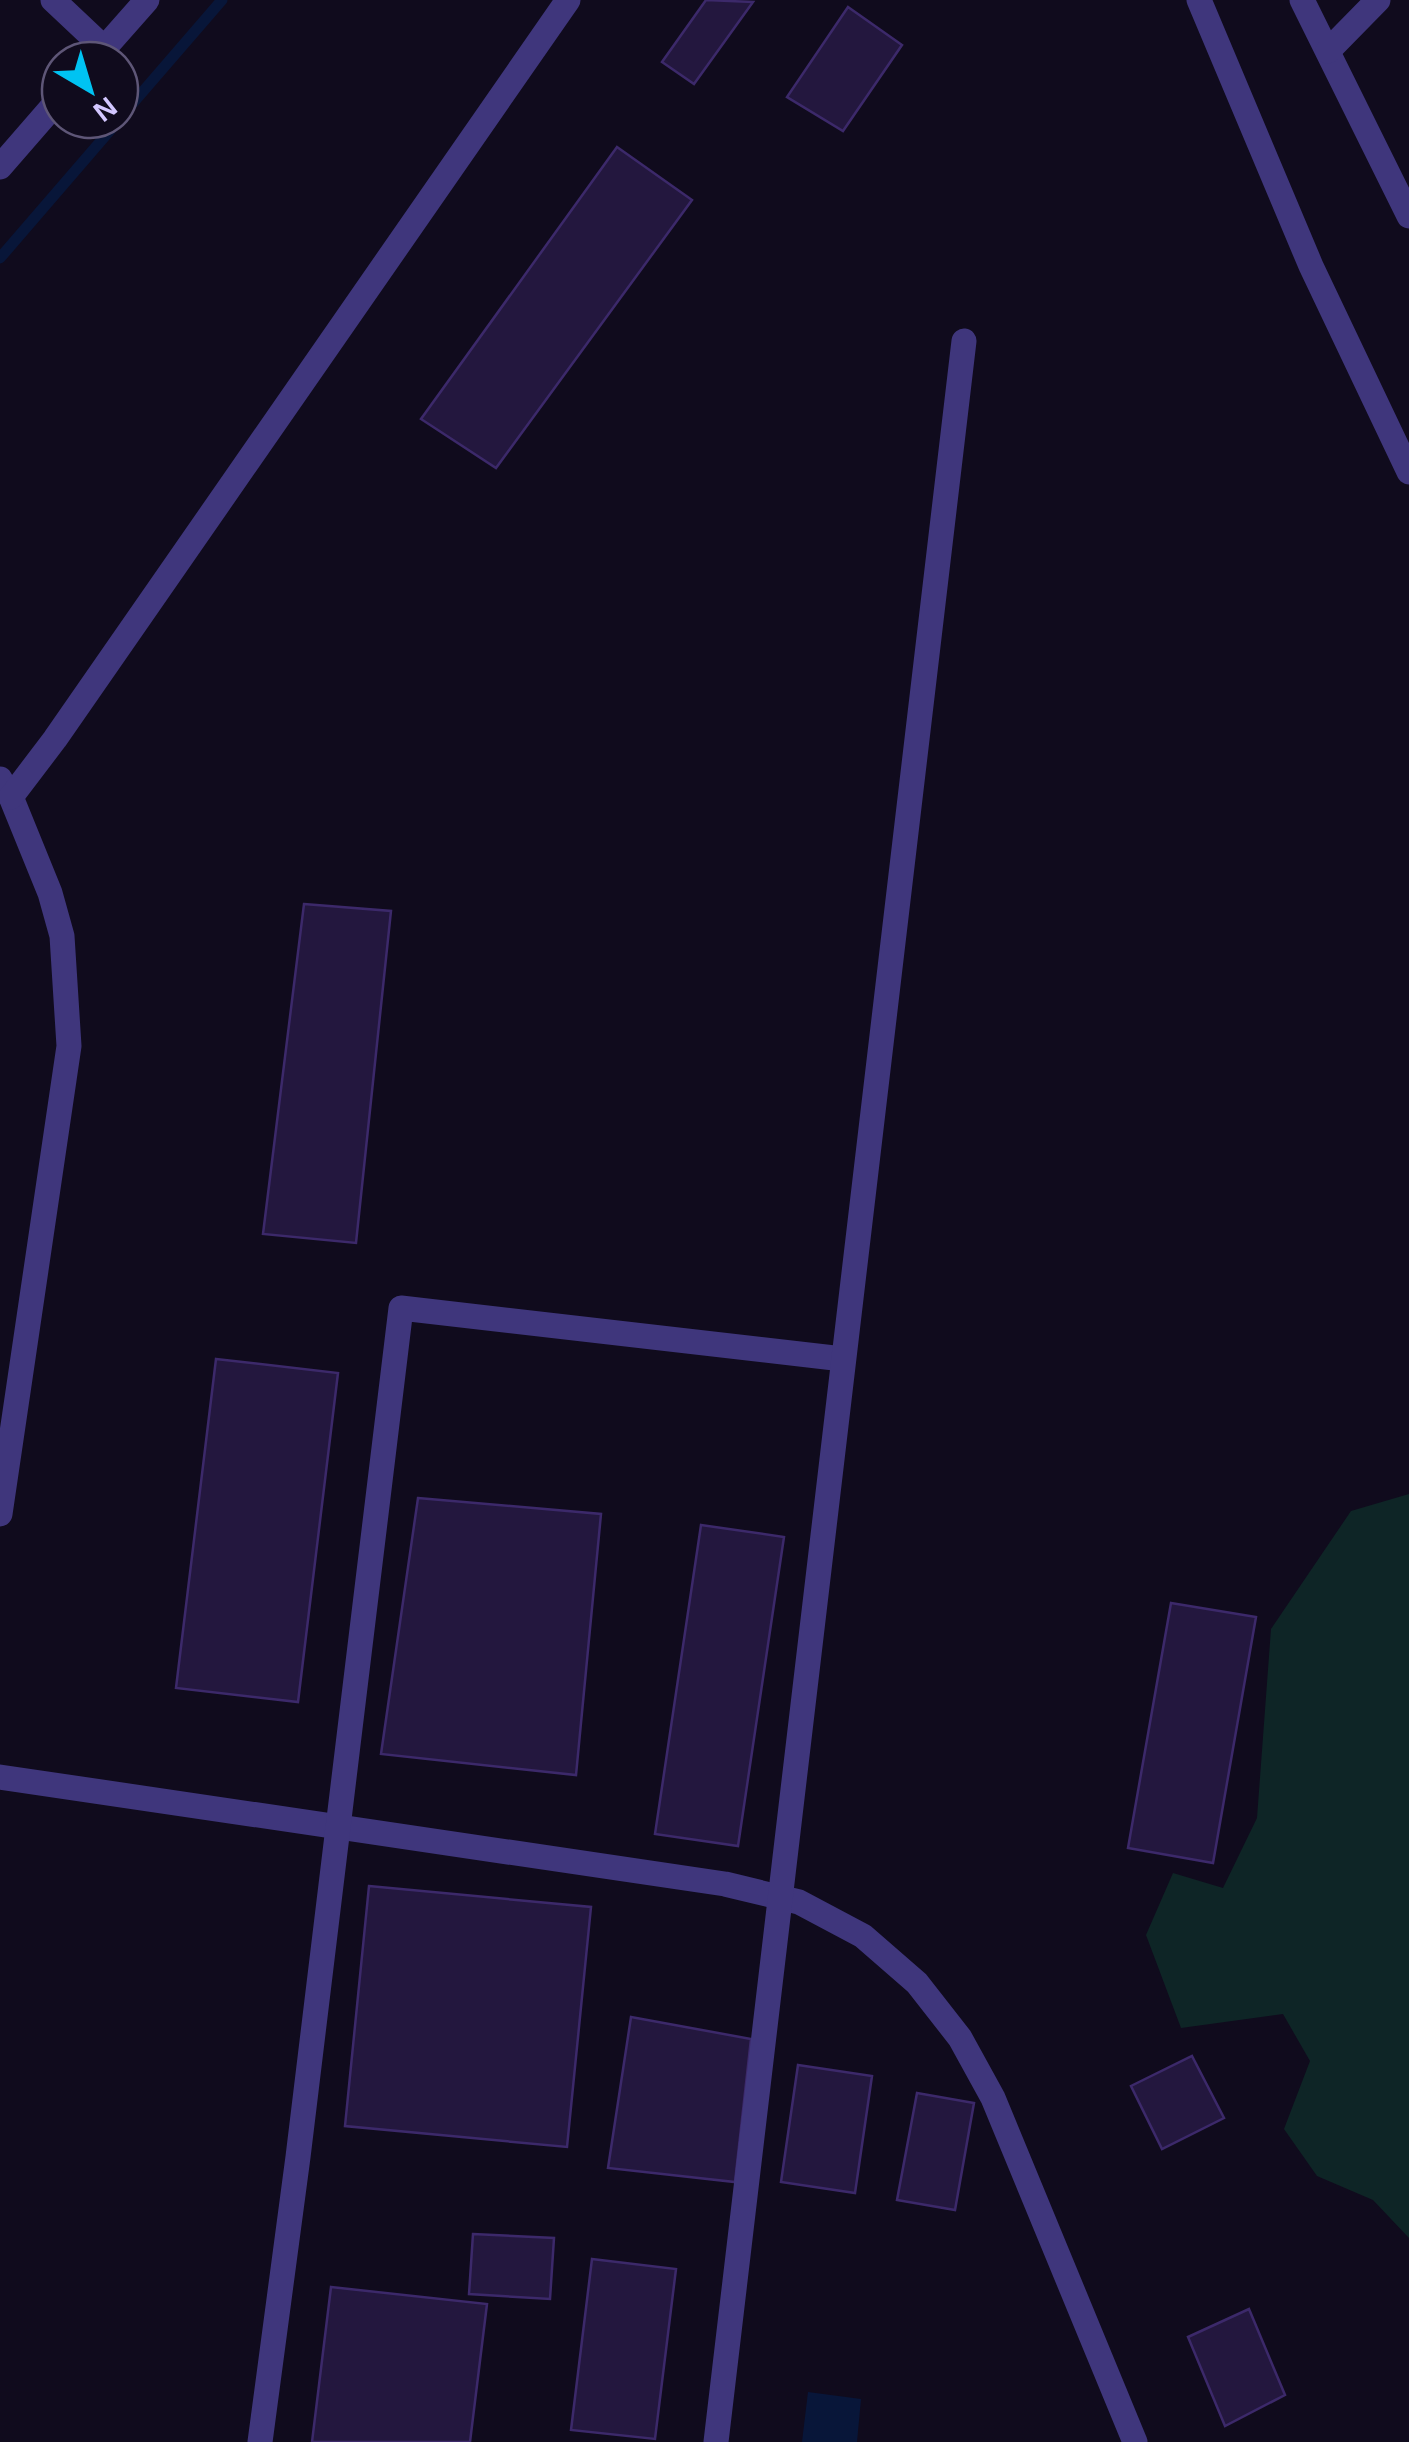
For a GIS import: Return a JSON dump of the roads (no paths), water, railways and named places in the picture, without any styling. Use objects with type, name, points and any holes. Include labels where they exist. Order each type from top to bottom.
[{"type":"street","points":[[53,0],[87,40]]},
{"type":"street","points":[[111,40],[147,0]]},
{"type":"street","points":[[0,1514],[70,1046],[62,936],[50,893],[5,788],[56,739],[568,0]]},
{"type":"street","points":[[1199,0],[1311,266],[1409,472]]},
{"type":"street","points":[[1302,0],[1409,216]]},
{"type":"street","points":[[1328,51],[1378,0]]},
{"type":"street","points":[[0,166],[40,121]]},
{"type":"street","points":[[716,2442],[964,341]]},
{"type":"street","points":[[260,2442],[401,1308],[842,1359]]},
{"type":"street","points":[[0,1777],[725,1884],[798,1902],[862,1936],[917,1984],[960,2038],[994,2098],[1135,2442]]},
{"type":"water","points":[[808,2392],[861,2399],[857,2442],[802,2442]]},
{"type":"waterway","points":[[140,95],[222,0]]},
{"type":"waterway","points":[[0,258],[102,140]]}]
